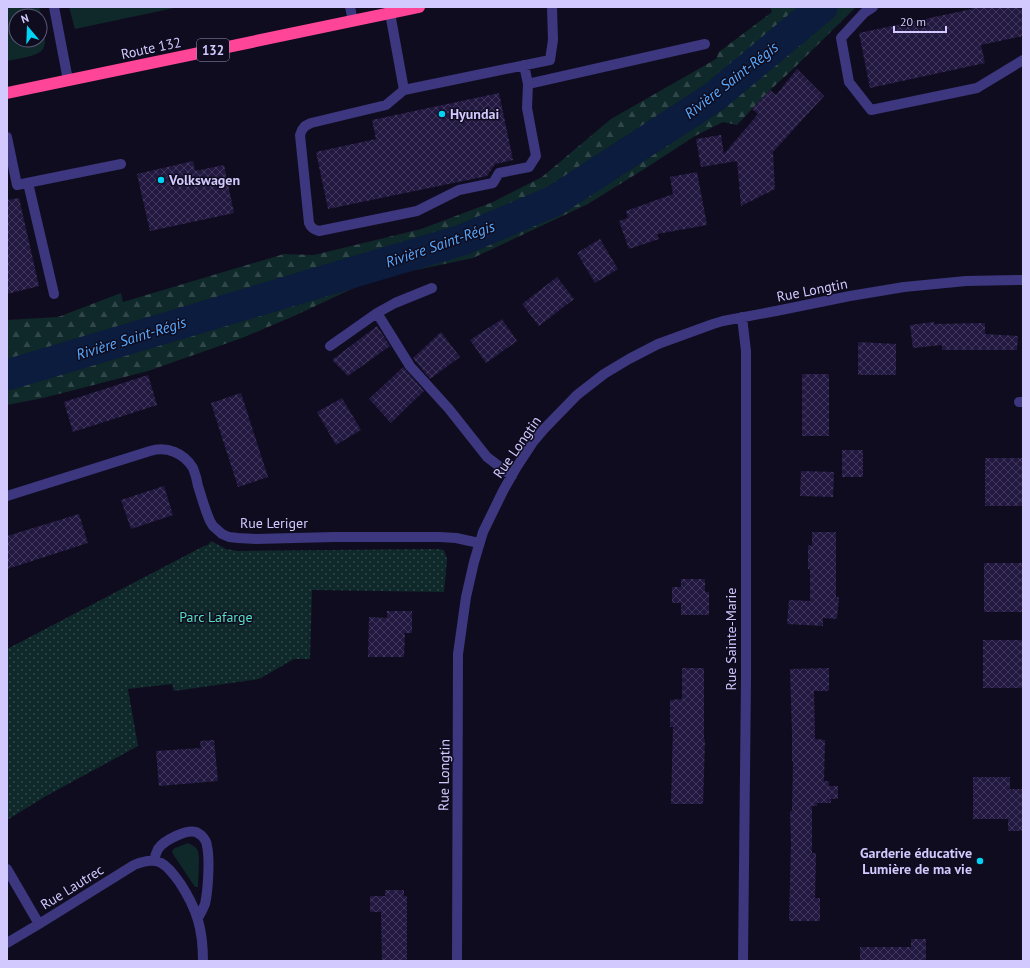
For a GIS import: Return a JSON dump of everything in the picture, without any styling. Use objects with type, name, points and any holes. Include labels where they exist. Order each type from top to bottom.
[{"type":"highway","name":"Route 132","points":[[7,93],[419,7]]},
{"type":"street","points":[[54,7],[68,80]]},
{"type":"street","points":[[350,7],[353,21]]},
{"type":"street","points":[[524,65],[528,84],[527,108],[536,156],[529,167],[499,173],[493,183],[458,190],[417,211],[319,231],[310,227],[300,135],[305,126],[316,121],[386,105],[404,90],[524,65],[550,60],[553,40],[552,7]]},
{"type":"street","points":[[873,7],[864,13],[841,38],[849,82],[871,110],[977,88],[1023,60]]},
{"type":"street","points":[[390,13],[404,90]]},
{"type":"street","points":[[528,84],[705,44]]},
{"type":"street","points":[[7,137],[11,174],[17,185],[121,164]]},
{"type":"street","points":[[28,183],[54,294]]},
{"type":"street","name":"Rue Longtin","points":[[456,961],[458,654],[466,597],[483,532],[503,491],[533,442],[572,399],[604,374],[629,359],[663,342],[713,324],[850,296],[904,287],[966,281],[1023,280]]},
{"type":"street","points":[[330,346],[377,313],[396,303],[432,288]]},
{"type":"street","points":[[377,313],[410,366],[449,409],[487,457],[512,476]]},
{"type":"street","name":"Rue Sainte-Marie","points":[[742,318],[746,351],[746,685],[743,961]]},
{"type":"street","name":"Rue Leriger","points":[[7,496],[150,451],[164,449],[173,451],[185,458],[193,468],[210,521],[222,534],[229,537],[256,539],[440,537],[456,538],[479,543]]},
{"type":"street","points":[[198,918],[204,905],[208,863],[207,844],[202,836],[195,832],[188,832],[165,842],[158,848],[154,861],[164,864],[172,871],[194,907],[202,938],[203,961]]},
{"type":"street","name":"Rue Lautrec","points":[[7,943],[134,865],[144,861],[154,861]]},
{"type":"street","points":[[7,869],[39,924]]},
{"type":"green space","points":[[7,7],[39,7],[8,8],[8,48],[43,48],[40,52],[24,58],[7,61]]},
{"type":"green space","points":[[69,7],[179,7],[75,29]]},
{"type":"green space","points":[[770,7],[856,7],[770,90],[737,125],[723,122],[695,136],[588,204],[473,258],[373,279],[294,316],[242,338],[148,371],[43,398],[7,405],[7,320],[58,317],[121,293],[123,302],[284,254],[314,255],[421,229],[493,202],[542,177],[611,119],[716,59],[719,52],[772,12]]},
{"type":"green space","name":"Parc Lafarge","points":[[211,541],[226,549],[238,551],[444,550],[447,559],[444,592],[312,590],[310,659],[294,659],[259,679],[174,691],[172,684],[128,689],[138,746],[46,796],[7,820],[7,649],[208,545]]},
{"type":"green space","points":[[188,843],[195,847],[199,854],[198,887],[195,887],[172,851],[175,848]]},
{"type":"building","points":[[972,7],[1023,7],[1023,36],[981,45],[985,63],[870,88],[859,33],[972,9]]},
{"type":"building","points":[[797,69],[824,96],[773,152],[775,189],[741,206],[737,161],[701,167],[696,139],[721,135],[724,154],[758,114],[752,109],[770,90],[776,95]]},
{"type":"building","points":[[499,93],[513,160],[495,164],[487,176],[328,209],[316,152],[376,139],[372,120]]},
{"type":"building","points":[[193,161],[195,171],[224,165],[234,213],[150,231],[137,174]]},
{"type":"building","points":[[697,172],[707,225],[657,234],[659,239],[629,249],[619,221],[628,218],[626,211],[673,194],[670,177]]},
{"type":"building","points":[[19,198],[39,286],[7,294],[7,200]]},
{"type":"building","points":[[600,239],[618,269],[595,283],[577,253]]},
{"type":"building","points":[[557,277],[574,299],[539,326],[522,304]]},
{"type":"building","points":[[502,319],[517,341],[486,363],[470,340]]},
{"type":"building","points":[[934,322],[934,324],[985,323],[985,334],[1018,336],[1017,350],[942,350],[942,345],[913,348],[910,325]]},
{"type":"building","points":[[377,326],[390,346],[348,376],[332,360]]},
{"type":"building","points":[[441,332],[460,357],[430,379],[413,358]]},
{"type":"building","points":[[858,342],[896,344],[896,375],[858,375]]},
{"type":"building","points":[[403,367],[424,391],[391,423],[369,399]]},
{"type":"building","points":[[802,374],[829,374],[829,436],[802,436]]},
{"type":"building","points":[[148,375],[157,405],[73,432],[64,402]]},
{"type":"building","points":[[241,393],[268,477],[238,487],[211,403]]},
{"type":"building","points":[[342,398],[361,430],[336,445],[317,412]]},
{"type":"building","points":[[842,450],[863,450],[863,477],[842,477]]},
{"type":"building","points":[[985,458],[1023,458],[1023,506],[985,506]]},
{"type":"building","points":[[801,471],[834,472],[833,497],[800,496]]},
{"type":"building","points":[[164,486],[173,515],[131,529],[121,500]]},
{"type":"building","points":[[79,514],[88,543],[7,569],[7,536]]},
{"type":"building","points":[[812,532],[836,532],[836,597],[839,597],[837,619],[823,618],[823,626],[787,624],[789,600],[810,601],[808,545],[812,546]]},
{"type":"building","points":[[984,563],[1023,563],[1023,612],[984,612]]},
{"type":"building","points":[[681,579],[705,579],[705,592],[709,592],[709,615],[681,615],[681,603],[672,603],[672,587],[681,587]]},
{"type":"building","points":[[387,611],[412,611],[412,633],[405,633],[404,657],[368,657],[369,617],[387,618]]},
{"type":"building","points":[[983,640],[1023,640],[1023,688],[983,688]]},
{"type":"building","points":[[682,668],[704,668],[705,740],[703,804],[671,804],[673,727],[670,727],[670,700],[682,699]]},
{"type":"building","points":[[829,668],[829,691],[814,691],[815,739],[825,740],[824,781],[829,781],[829,786],[838,786],[838,799],[831,799],[831,803],[817,803],[817,806],[812,806],[812,853],[816,853],[815,898],[820,898],[820,921],[789,921],[791,842],[790,811],[792,811],[793,761],[790,669]]},
{"type":"building","points":[[214,740],[218,781],[159,786],[156,751],[201,748],[200,741]]},
{"type":"building","points":[[973,777],[1010,777],[1010,789],[1023,789],[1023,831],[1008,831],[1008,819],[973,819]]},
{"type":"building","points":[[385,890],[404,890],[404,896],[407,896],[407,961],[382,961],[381,912],[370,912],[370,896],[385,896]]},
{"type":"building","points":[[911,939],[926,939],[926,961],[860,961],[860,947],[911,947]]},
{"type":"waterway","name":"Rivière Saint-Régis","points":[[7,375],[462,240],[554,201],[714,97],[822,7]]},
{"type":"place","name":"Hyundai","points":[[442,114]]},
{"type":"place","name":"Volkswagen","points":[[161,180]]},
{"type":"place","name":"Garderie éducative Lumière de ma vie","points":[[980,861]]}]
